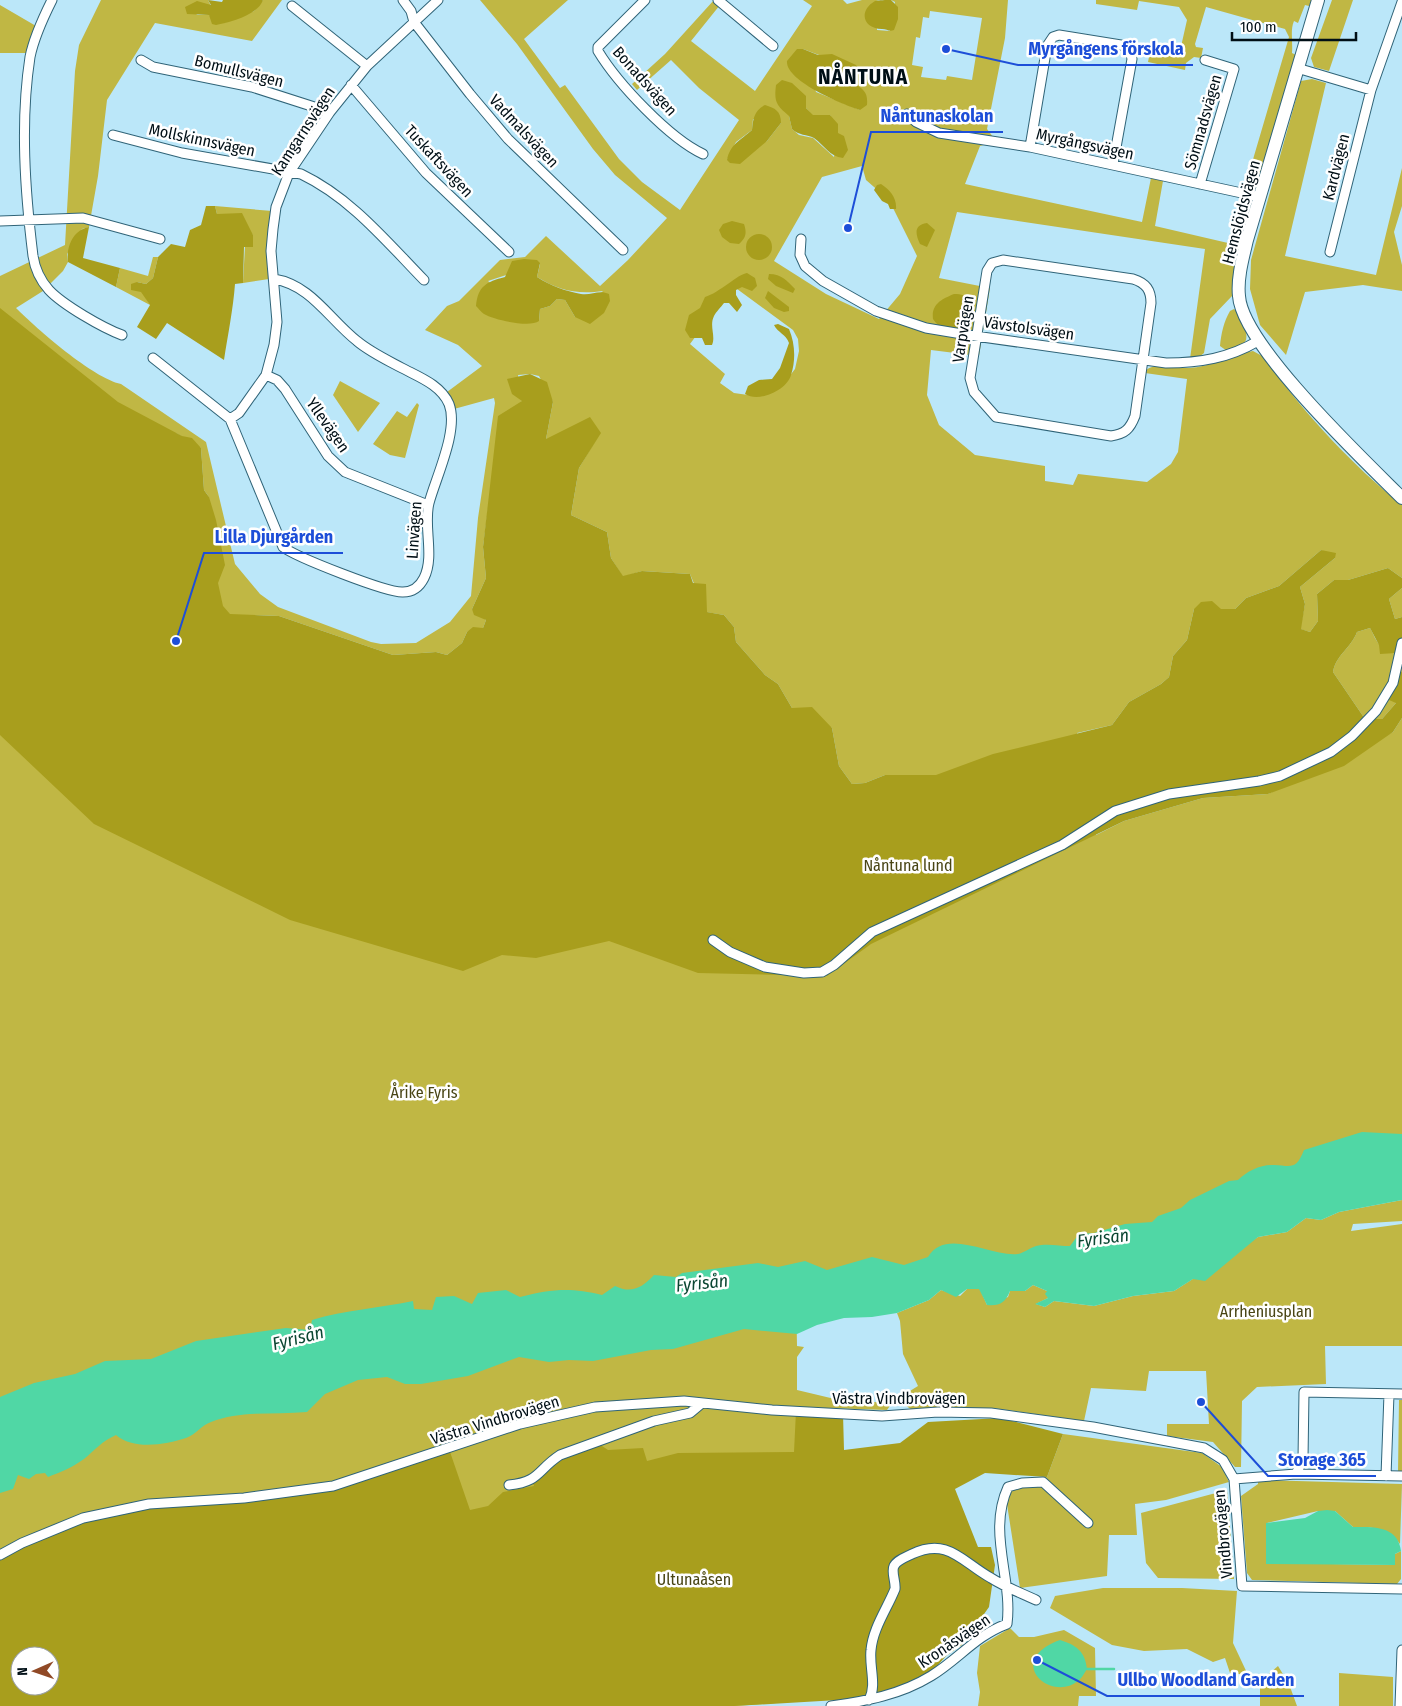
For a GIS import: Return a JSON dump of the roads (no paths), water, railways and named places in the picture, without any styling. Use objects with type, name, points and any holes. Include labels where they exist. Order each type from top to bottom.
[{"type":"street","points":[[52,0],[38,32],[30,57],[25,115],[29,220],[35,266],[49,290],[108,330],[122,335]]},
{"type":"street","name":"Vadmalsvägen","points":[[403,0],[411,11],[414,22],[508,139],[623,250]]},
{"type":"street","name":"Kamgarnsvägen","points":[[230,419],[239,414],[266,375],[277,322],[271,251],[272,229],[276,207],[289,173],[330,112],[367,66],[438,0]]},
{"type":"street","name":"Bonadsvägen","points":[[645,0],[598,47],[598,51],[631,91],[662,124],[680,140],[703,154]]},
{"type":"street","points":[[718,0],[773,46]]},
{"type":"street","name":"Hemslöjdsvägen","points":[[1318,0],[1242,259],[1238,297],[1244,314],[1258,341],[1348,444],[1402,498]]},
{"type":"street","name":"Kardvägen","points":[[1330,252],[1370,90],[1402,2]]},
{"type":"street","points":[[292,6],[367,66]]},
{"type":"street","points":[[1030,147],[1047,46],[1053,37],[1059,35],[1121,44],[1130,49],[1132,59],[1113,164]]},
{"type":"street","name":"Bomullsvägen","points":[[141,60],[153,67],[252,87],[330,112]]},
{"type":"street","name":"Sömnadsvägen","points":[[1200,184],[1234,68],[1204,60]]},
{"type":"street","points":[[1297,68],[1370,90]]},
{"type":"street","name":"Tuskaftsvägen","points":[[351,85],[426,173],[509,252]]},
{"type":"street","name":"Myrgångsvägen","points":[[907,114],[916,122],[939,133],[1030,147],[1260,197]]},
{"type":"street","name":"Mollskinnsvägen","points":[[113,135],[182,153],[300,174],[316,181],[352,206],[424,280]]},
{"type":"street","points":[[0,221],[83,218],[160,239]]},
{"type":"street","name":"Vävstolsvägen","points":[[801,239],[800,255],[804,266],[823,281],[876,311],[926,328],[1166,363],[1204,362],[1222,358],[1258,341]]},
{"type":"street","name":"Varpvägen","points":[[1003,260],[1140,281],[1149,291],[1151,303],[1142,360],[1135,416],[1131,427],[1122,434],[1111,436],[996,417],[974,392],[970,378],[987,271],[992,263],[1003,260]]},
{"type":"street","name":"Linvägen","points":[[153,358],[230,419],[279,541],[291,552],[385,588],[406,592],[418,586],[427,570],[428,505],[449,435],[451,412],[446,399],[429,382],[366,348],[298,286],[274,279]]},
{"type":"street","name":"Yllevägen","points":[[266,375],[277,380],[285,389],[328,456],[345,472],[428,505]]},
{"type":"street","points":[[712,940],[730,952],[765,967],[804,973],[822,972],[834,965],[872,932],[1062,845],[1114,811],[1168,794],[1259,781],[1280,776],[1331,752],[1352,736],[1376,711],[1393,683],[1402,643]]},
{"type":"street","points":[[1296,1474],[1303,1460],[1304,1392],[1402,1394]]},
{"type":"street","points":[[1386,1476],[1389,1394]]},
{"type":"street","name":"Västra Vindbrovägen","points":[[0,1555],[22,1543],[83,1518],[149,1504],[244,1498],[333,1486],[520,1424],[595,1407],[684,1401],[772,1410],[882,1416],[938,1412],[991,1413],[1084,1426],[1204,1448],[1223,1460],[1234,1479]]},
{"type":"street","points":[[509,1485],[532,1480],[549,1462],[560,1455],[654,1421],[690,1413],[702,1403]]},
{"type":"street","points":[[1234,1479],[1296,1474],[1402,1476]]},
{"type":"street","name":"Vindbrovägen","points":[[1234,1479],[1242,1586],[1402,1589]]},
{"type":"street","points":[[1005,1586],[999,1531],[1004,1496],[1008,1487],[1022,1483],[1043,1482],[1088,1523]]},
{"type":"street","points":[[869,1700],[873,1692],[870,1650],[875,1633],[895,1589],[896,1582],[893,1571],[894,1566],[900,1560],[929,1547],[939,1547],[949,1550],[991,1579],[1036,1600]]},
{"type":"street","name":"Kronåsvägen","points":[[831,1706],[869,1700],[895,1693],[931,1676],[990,1630],[1007,1624],[1010,1607],[1005,1586]]},
{"type":"street","points":[[1400,1706],[1402,1650]]},
{"type":"water","name":"Fyrisån","points":[[1362,1132],[1402,1134],[1402,1200],[1339,1212],[1321,1220],[1306,1218],[1287,1232],[1258,1237],[1205,1281],[1193,1279],[1174,1291],[1133,1296],[1094,1306],[1054,1301],[1045,1307],[1035,1304],[1048,1298],[1045,1294],[1047,1291],[1033,1285],[1025,1291],[1010,1291],[1002,1303],[992,1305],[987,1305],[979,1289],[967,1289],[956,1297],[941,1290],[929,1300],[897,1313],[872,1317],[844,1318],[817,1325],[797,1334],[744,1329],[673,1349],[651,1350],[593,1361],[569,1360],[549,1362],[519,1357],[468,1376],[421,1384],[405,1384],[387,1377],[358,1380],[325,1394],[307,1412],[246,1414],[222,1418],[208,1423],[186,1438],[169,1443],[150,1445],[131,1443],[116,1435],[67,1469],[48,1477],[45,1473],[36,1474],[29,1479],[18,1475],[13,1489],[0,1493],[0,1397],[34,1383],[75,1374],[105,1361],[151,1359],[196,1341],[286,1328],[310,1330],[312,1320],[413,1301],[414,1309],[432,1310],[436,1297],[454,1296],[472,1304],[478,1293],[506,1290],[520,1297],[561,1290],[602,1295],[615,1286],[626,1289],[636,1288],[654,1275],[676,1277],[682,1273],[758,1263],[778,1267],[805,1261],[827,1270],[872,1257],[904,1265],[928,1257],[936,1248],[946,1244],[969,1245],[1007,1254],[1022,1253],[1040,1245],[1070,1246],[1079,1234],[1094,1233],[1125,1224],[1152,1222],[1158,1216],[1181,1208],[1190,1200],[1229,1181],[1238,1180],[1254,1169],[1269,1165],[1289,1166],[1296,1164],[1304,1150]]},
{"type":"water","points":[[1318,1511],[1335,1511],[1353,1527],[1383,1529],[1395,1536],[1401,1551],[1395,1554],[1395,1565],[1266,1564],[1266,1523],[1305,1518]]},
{"type":"water","points":[[1060,1640],[1071,1644],[1082,1653],[1087,1669],[1078,1681],[1067,1686],[1056,1687],[1045,1683],[1038,1677],[1034,1668],[1035,1658],[1043,1649]]},
{"type":"waterway","points":[[1087,1669],[1114,1669]]},
{"type":"place","name":"Myrgångens förskola","points":[[946,49]]},
{"type":"place","name":"Nåntunaskolan","points":[[848,228]]},
{"type":"place","name":"Lilla Djurgården","points":[[176,641]]},
{"type":"place","name":"Storage 365","points":[[1201,1402]]},
{"type":"place","name":"Ullbo Woodland Garden","points":[[1037,1660]]},
{"type":"district","name":"NÅNTUNA","points":[[863,77]]},
{"type":"park label","name":"Nåntuna lund","points":[[908,865]]},
{"type":"park label","name":"Årike Fyris","points":[[424,1092]]},
{"type":"park label","name":"Arrheniusplan","points":[[1266,1311]]},
{"type":"park label","name":"Ultunaåsen","points":[[694,1579]]}]
